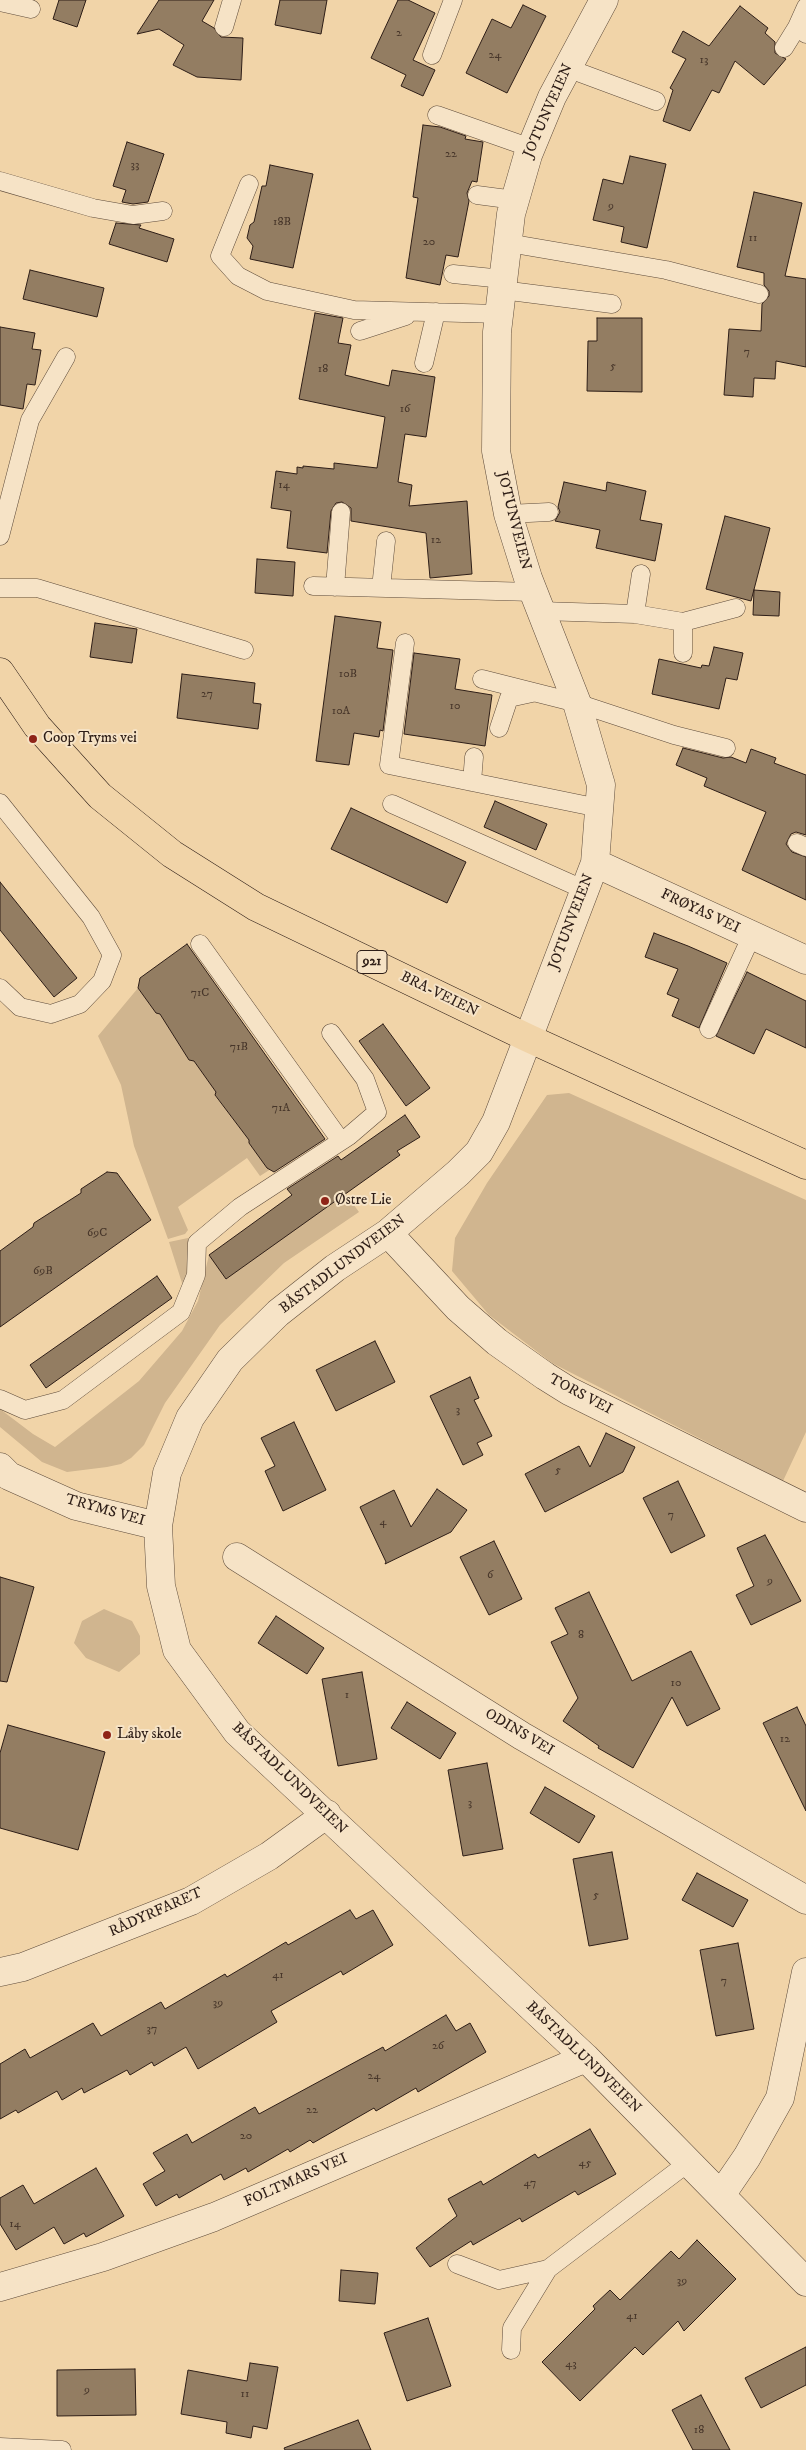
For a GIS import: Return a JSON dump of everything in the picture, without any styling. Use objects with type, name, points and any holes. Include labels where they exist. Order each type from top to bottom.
[{"type":"main road","name":"BRA-VEIEN","points":[[0,672],[37,726],[100,796],[172,854],[256,907],[528,1038],[806,1165]]},
{"type":"street","name":"JOTUNVEIEN","points":[[528,1038],[595,863],[601,785],[577,702],[537,601],[508,514],[496,451],[497,332],[515,200],[531,148],[552,97],[604,0]]},
{"type":"street","name":"FRØYAS VEI","points":[[595,863],[806,960]]},
{"type":"street","name":"BÅSTADLUNDVEIEN","points":[[528,1038],[496,1122],[479,1152],[458,1173],[388,1233],[335,1268],[278,1313],[230,1360],[186,1428],[167,1473],[158,1526],[161,1586],[177,1650],[237,1732],[586,2058],[806,2282]]},
{"type":"street","name":"TORS VEI","points":[[388,1233],[458,1308],[497,1342],[545,1376],[568,1391],[806,1508]]},
{"type":"street","name":"TRYMS VEI","points":[[0,1467],[9,1476],[76,1506],[158,1526]]},
{"type":"street","name":"ODINS VEI","points":[[236,1557],[522,1736],[806,1900]]},
{"type":"street","name":"RÅDYRFARET","points":[[0,1972],[23,1967],[190,1901],[269,1856],[326,1814]]},
{"type":"street","points":[[721,2195],[747,2157],[780,2098],[806,1972]]},
{"type":"street","name":"FOLTMARS VEI","points":[[0,2288],[103,2257],[214,2217],[586,2058]]},
{"type":"lane","points":[[224,27],[232,0]]},
{"type":"lane","points":[[432,55],[453,0]]},
{"type":"lane","points":[[0,2],[31,9]]},
{"type":"lane","points":[[784,48],[802,31],[806,7]]},
{"type":"lane","points":[[567,68],[656,101]]},
{"type":"lane","points":[[437,115],[531,148]]},
{"type":"lane","points":[[0,181],[94,208],[133,215],[163,211]]},
{"type":"lane","points":[[249,184],[220,256],[238,276],[266,291],[354,310],[428,312]]},
{"type":"lane","points":[[477,195],[515,200]]},
{"type":"lane","points":[[508,243],[666,270],[759,294]]},
{"type":"lane","points":[[453,274],[502,294],[612,304]]},
{"type":"lane","points":[[360,331],[502,294]]},
{"type":"lane","points":[[424,363],[428,312]]},
{"type":"lane","points":[[0,536],[30,420],[66,356]]},
{"type":"lane","points":[[335,587],[341,512]]},
{"type":"lane","points":[[508,514],[549,512]]},
{"type":"lane","points":[[381,588],[386,541]]},
{"type":"lane","points":[[635,614],[641,574]]},
{"type":"lane","points":[[313,586],[381,588],[537,601],[683,622],[736,608]]},
{"type":"lane","points":[[0,588],[37,588],[244,650]]},
{"type":"lane","points":[[683,622],[684,653]]},
{"type":"lane","points":[[405,643],[389,765],[599,808]]},
{"type":"lane","points":[[482,679],[577,702],[674,735],[726,748]]},
{"type":"lane","points":[[499,728],[509,698],[535,692]]},
{"type":"lane","points":[[472,782],[474,757]]},
{"type":"lane","points":[[0,803],[91,917],[112,955],[102,981],[80,1004],[51,1014],[20,1007],[0,988]]},
{"type":"lane","points":[[392,804],[585,890]]},
{"type":"lane","points":[[709,1029],[752,935]]},
{"type":"lane","points":[[200,944],[341,1141]]},
{"type":"lane","points":[[0,1399],[25,1410],[63,1400],[181,1312],[196,1275],[197,1243],[240,1208],[341,1141],[377,1112],[365,1079],[332,1033]]},
{"type":"lane","points":[[511,2350],[512,2328],[548,2269],[689,2162]]},
{"type":"lane","points":[[458,2264],[499,2280],[548,2269]]},
{"type":"lane","points":[[0,2447],[62,2450]]},
{"type":"shaded area","points":[[138,988],[156,1013],[160,1014],[189,1060],[194,1061],[216,1092],[215,1096],[249,1140],[249,1143],[267,1168],[271,1169],[260,1176],[247,1158],[178,1207],[188,1230],[185,1234],[168,1239],[134,1146],[121,1085],[98,1036]]},
{"type":"shaded area","points":[[569,1093],[806,1200],[806,1432],[783,1481],[552,1363],[489,1315],[452,1271],[455,1238],[487,1183],[547,1095]]},
{"type":"shaded area","points":[[345,1193],[359,1212],[284,1263],[220,1325],[165,1403],[144,1445],[131,1458],[121,1464],[67,1472],[42,1462],[0,1427],[0,1409],[33,1434],[55,1447],[139,1381],[182,1331],[198,1301],[209,1255],[226,1279]]},
{"type":"shaded area","points":[[188,1238],[188,1270],[186,1281],[182,1283],[169,1242]]},
{"type":"shaded area","points":[[104,1609],[132,1621],[140,1636],[140,1654],[119,1672],[86,1658],[74,1643],[82,1621]]},
{"type":"building","points":[[59,0],[86,0],[77,27],[53,19]]},
{"type":"building","points":[[159,0],[214,0],[202,21],[214,28],[221,37],[243,38],[241,80],[197,77],[173,65],[184,45],[159,29],[137,34]]},
{"type":"building","points":[[280,0],[327,0],[321,34],[275,25]]},
{"type":"building","points":[[398,0],[408,0],[435,13],[413,60],[435,70],[423,96],[401,86],[406,75],[371,58]]},
{"type":"building","points":[[523,5],[546,16],[507,93],[466,73],[492,19],[511,28]]},
{"type":"building","points":[[740,6],[768,28],[765,33],[775,42],[775,53],[786,59],[764,85],[735,61],[719,93],[712,90],[690,131],[663,121],[673,90],[670,88],[686,59],[672,52],[683,31],[709,46]]},
{"type":"building","points":[[423,125],[440,127],[466,136],[465,139],[483,142],[477,182],[472,181],[467,193],[469,201],[458,257],[446,255],[440,285],[406,278],[418,198],[413,197]]},
{"type":"building","points":[[127,142],[164,154],[148,202],[133,204],[122,202],[126,190],[113,186]]},
{"type":"building","points":[[630,156],[666,164],[647,248],[621,242],[624,227],[593,220],[603,179],[623,184]]},
{"type":"building","points":[[270,165],[313,174],[293,268],[250,259],[253,246],[247,238],[250,225],[254,222],[262,186],[266,186]]},
{"type":"building","points":[[754,192],[802,203],[785,276],[806,279],[806,367],[776,361],[775,379],[754,378],[753,397],[724,395],[729,329],[761,331],[762,304],[769,296],[769,291],[764,285],[764,273],[737,267]]},
{"type":"building","points":[[116,223],[141,225],[139,228],[174,239],[167,262],[109,244]]},
{"type":"building","points":[[30,270],[104,288],[97,317],[23,299]]},
{"type":"building","points":[[315,313],[343,318],[338,343],[351,345],[345,375],[389,386],[392,370],[435,377],[426,437],[405,434],[398,482],[412,485],[409,506],[467,501],[472,574],[430,578],[426,533],[351,521],[351,508],[342,502],[336,503],[331,511],[327,553],[287,548],[291,511],[271,508],[276,471],[297,474],[297,467],[303,468],[303,466],[334,469],[334,463],[377,468],[385,417],[299,399]]},
{"type":"building","points":[[597,318],[642,318],[642,392],[587,391],[588,341],[597,341]]},
{"type":"building","points":[[0,327],[35,333],[32,349],[41,350],[35,385],[27,384],[23,409],[0,405]]},
{"type":"building","points":[[564,482],[606,491],[607,482],[646,491],[640,520],[662,524],[655,561],[596,548],[600,530],[555,521],[560,512],[558,507]]},
{"type":"building","points":[[725,516],[770,528],[751,601],[706,589]]},
{"type":"building","points":[[257,559],[295,562],[293,596],[255,593]]},
{"type":"building","points":[[754,590],[780,592],[779,616],[753,615]]},
{"type":"building","points":[[335,616],[381,622],[377,648],[393,650],[383,731],[380,730],[379,737],[354,733],[349,765],[316,761]]},
{"type":"building","points":[[95,623],[137,629],[132,663],[90,657]]},
{"type":"building","points":[[714,647],[743,653],[737,680],[726,678],[719,709],[652,694],[659,659],[701,668],[702,665],[709,666]]},
{"type":"building","points":[[414,653],[460,659],[455,689],[492,695],[485,746],[404,734]]},
{"type":"building","points":[[182,674],[255,683],[253,703],[261,704],[258,729],[177,718]]},
{"type":"building","points":[[683,748],[723,758],[731,757],[746,763],[751,749],[776,758],[774,763],[806,775],[806,835],[796,832],[791,834],[786,844],[792,852],[806,857],[806,900],[742,870],[766,812],[704,786],[707,778],[676,765]]},
{"type":"building","points":[[495,801],[547,824],[536,850],[484,827]]},
{"type":"building","points":[[351,808],[466,862],[447,903],[331,849]]},
{"type":"building","points":[[0,882],[77,978],[54,997],[0,930]]},
{"type":"building","points":[[654,933],[727,963],[699,1028],[672,1016],[679,999],[667,994],[678,969],[645,957]]},
{"type":"building","points":[[187,944],[325,1139],[274,1172],[267,1168],[249,1143],[249,1140],[215,1095],[216,1092],[194,1061],[189,1060],[160,1014],[156,1013],[138,988],[140,978]]},
{"type":"building","points":[[747,972],[806,1001],[806,1048],[766,1029],[754,1054],[716,1036]]},
{"type":"building","points":[[383,1024],[430,1088],[406,1106],[359,1041]]},
{"type":"building","points":[[405,1115],[420,1137],[397,1151],[400,1155],[226,1279],[209,1255],[292,1195],[287,1189],[338,1156],[341,1160]]},
{"type":"building","points":[[107,1172],[117,1173],[151,1220],[0,1327],[0,1251],[33,1227],[34,1223],[81,1193],[81,1189]]},
{"type":"building","points":[[157,1276],[172,1298],[46,1388],[30,1365]]},
{"type":"building","points":[[375,1341],[395,1382],[336,1411],[316,1370]]},
{"type":"building","points":[[470,1377],[479,1398],[474,1400],[492,1436],[477,1443],[483,1455],[463,1465],[430,1396]]},
{"type":"building","points":[[294,1422],[326,1490],[283,1511],[265,1471],[275,1466],[261,1438]]},
{"type":"building","points":[[606,1433],[635,1447],[623,1472],[545,1512],[525,1474],[579,1446],[590,1467]]},
{"type":"building","points":[[678,1481],[705,1536],[671,1553],[643,1498]]},
{"type":"building","points":[[437,1489],[467,1510],[451,1532],[385,1564],[386,1562],[360,1507],[394,1490],[411,1527]]},
{"type":"building","points":[[765,1535],[801,1601],[751,1625],[736,1595],[754,1586],[737,1548]]},
{"type":"building","points":[[494,1541],[522,1599],[489,1615],[460,1557]]},
{"type":"building","points":[[0,1577],[34,1587],[7,1682],[0,1681]]},
{"type":"building","points":[[589,1592],[632,1681],[691,1651],[720,1709],[687,1726],[672,1697],[633,1768],[598,1748],[599,1746],[563,1721],[578,1698],[551,1642],[568,1634],[555,1608]]},
{"type":"building","points":[[276,1616],[324,1648],[307,1674],[258,1643]]},
{"type":"building","points":[[362,1672],[377,1759],[338,1766],[322,1679]]},
{"type":"building","points":[[407,1702],[456,1733],[440,1759],[391,1728]]},
{"type":"building","points":[[797,1707],[806,1726],[806,1811],[763,1723]]},
{"type":"building","points":[[8,1725],[105,1752],[78,1850],[0,1828],[0,1753]]},
{"type":"building","points":[[487,1763],[503,1849],[463,1856],[448,1770]]},
{"type":"building","points":[[545,1787],[595,1816],[579,1843],[530,1813]]},
{"type":"building","points":[[612,1852],[628,1939],[589,1946],[573,1859]]},
{"type":"building","points":[[697,1873],[748,1900],[733,1927],[682,1900]]},
{"type":"building","points":[[350,1910],[356,1919],[373,1910],[393,1945],[343,1975],[341,1971],[271,2011],[277,2022],[198,2069],[186,2047],[154,2066],[152,2062],[130,2075],[127,2070],[84,2093],[82,2088],[62,2100],[57,2091],[18,2113],[16,2110],[0,2119],[0,2064],[25,2049],[30,2058],[93,2023],[101,2036],[161,2002],[165,2009],[225,1974],[227,1977],[286,1942],[288,1945]]},
{"type":"building","points":[[738,1943],[754,2029],[716,2036],[700,1950]]},
{"type":"building","points":[[446,2015],[456,2031],[470,2023],[486,2052],[418,2092],[416,2088],[376,2111],[374,2108],[313,2143],[310,2140],[290,2152],[288,2149],[248,2172],[246,2168],[224,2180],[221,2174],[179,2198],[177,2194],[156,2206],[143,2184],[165,2171],[153,2153],[187,2134],[192,2143],[255,2107],[259,2114],[383,2047],[385,2051]]},
{"type":"building","points":[[590,2129],[616,2174],[578,2195],[575,2191],[522,2222],[520,2218],[473,2245],[471,2241],[430,2267],[416,2248],[457,2216],[448,2199],[481,2181],[483,2185],[535,2154],[538,2158]]},
{"type":"building","points":[[96,2168],[124,2216],[86,2237],[84,2233],[64,2244],[54,2227],[16,2250],[0,2224],[0,2198],[23,2185],[34,2204]]},
{"type":"building","points":[[697,2240],[736,2279],[684,2331],[678,2321],[643,2355],[635,2347],[580,2401],[542,2362],[595,2309],[593,2306],[610,2290],[620,2300],[671,2251],[679,2259]]},
{"type":"building","points":[[341,2270],[378,2273],[375,2304],[339,2301]]},
{"type":"building","points":[[428,2318],[451,2386],[407,2401],[384,2333]]},
{"type":"building","points":[[806,2347],[806,2385],[761,2408],[745,2378]]},
{"type":"building","points":[[250,2363],[278,2367],[267,2429],[253,2426],[251,2438],[226,2433],[227,2422],[181,2414],[188,2370],[247,2381]]},
{"type":"building","points":[[135,2369],[136,2415],[57,2416],[57,2370]]},
{"type":"building","points":[[701,2395],[730,2450],[693,2450],[672,2410]]},
{"type":"building","points":[[358,2420],[371,2450],[285,2450],[284,2448]]},
{"type":"place","name":"Coop Tryms vei","points":[[33,739]]},
{"type":"place","name":"Østre Lie","points":[[325,1201]]},
{"type":"place","name":"Låby skole","points":[[107,1735]]}]
